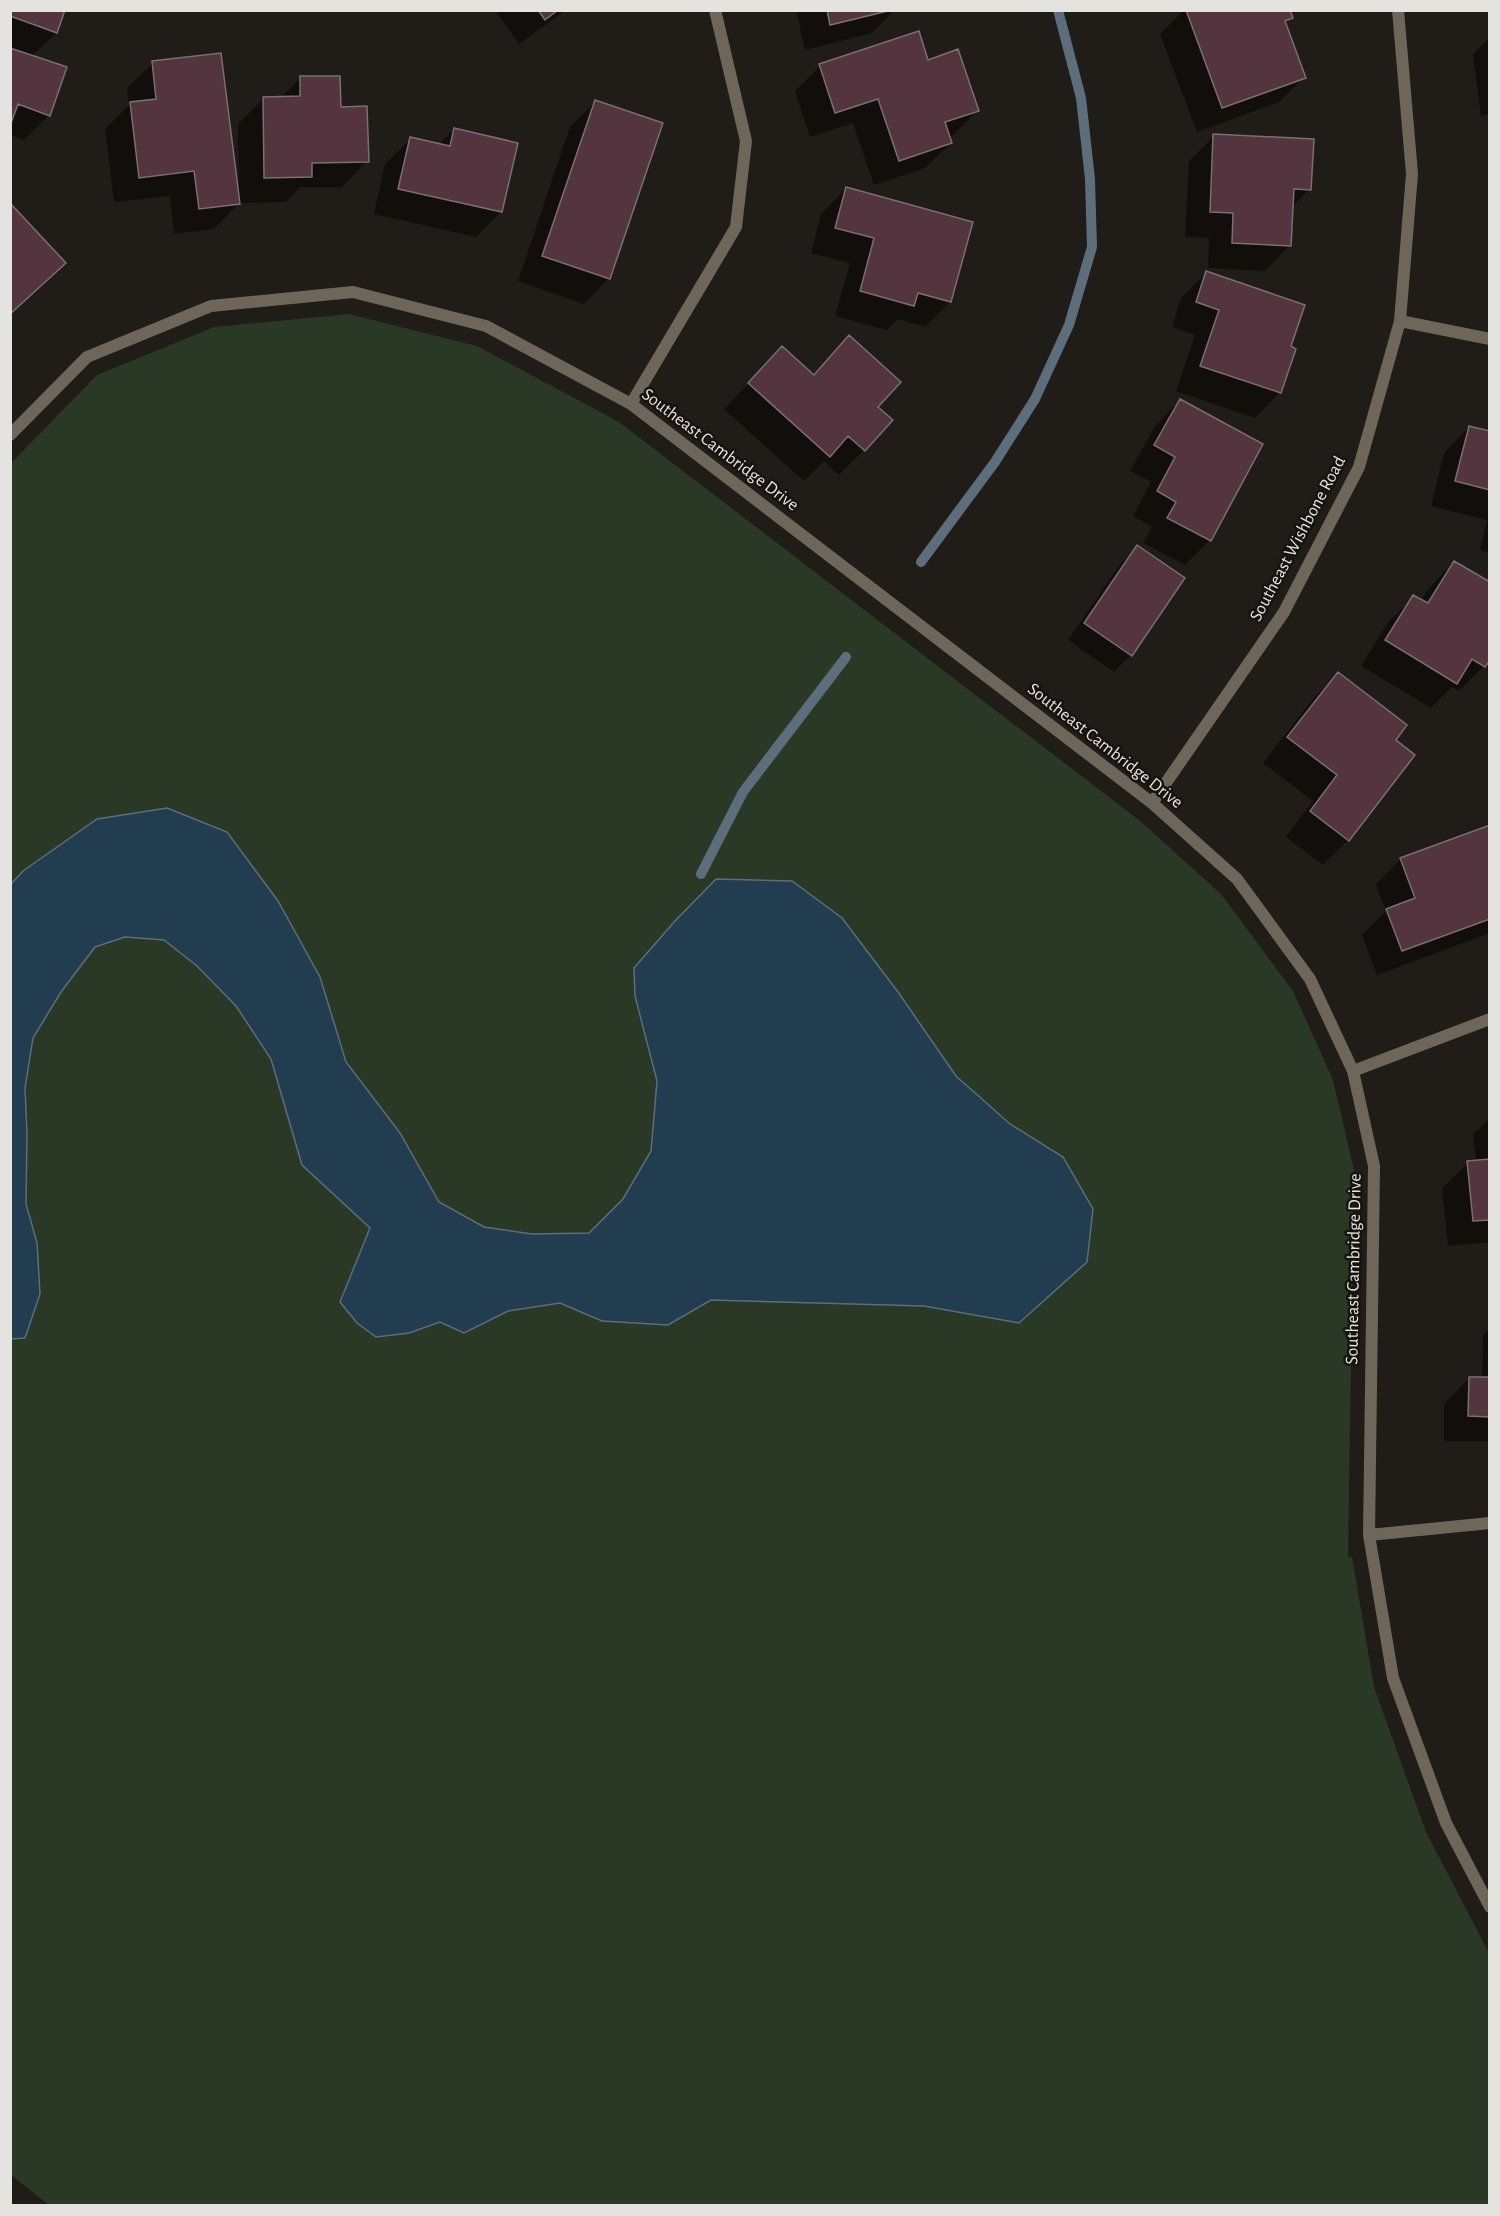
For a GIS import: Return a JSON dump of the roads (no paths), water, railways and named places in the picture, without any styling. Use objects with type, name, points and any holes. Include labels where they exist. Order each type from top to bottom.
[{"type":"street","points":[[631,404],[736,226],[746,141],[715,10]]},
{"type":"street","name":"Southeast Wishbone Road","points":[[1152,803],[1284,612],[1359,466],[1400,321],[1412,174],[1398,10]]},
{"type":"street","name":"Southeast Cambridge Drive","points":[[10,435],[87,357],[212,306],[353,292],[486,326],[631,404],[1152,803],[1237,879],[1310,979],[1353,1071],[1374,1166],[1368,1535],[1393,1678],[1446,1823],[1490,1907]]},
{"type":"street","points":[[1400,321],[1490,339]]},
{"type":"street","points":[[1353,1071],[1490,1019]]},
{"type":"street","points":[[1368,1535],[1490,1523]]},
{"type":"water","points":[[167,808],[227,832],[278,901],[320,977],[346,1062],[400,1133],[439,1202],[484,1227],[532,1234],[589,1233],[623,1199],[651,1151],[657,1081],[635,996],[634,968],[716,879],[792,881],[842,918],[898,992],[956,1076],[1010,1124],[1063,1157],[1093,1209],[1087,1262],[1019,1323],[924,1306],[711,1300],[668,1325],[602,1321],[560,1303],[508,1311],[464,1333],[440,1322],[409,1333],[376,1337],[357,1323],[340,1302],[370,1228],[302,1165],[271,1059],[236,1006],[197,966],[164,940],[125,937],[95,947],[61,992],[33,1038],[25,1088],[26,1204],[37,1243],[40,1294],[25,1338],[11,1339],[11,884],[23,871],[97,819]]},
{"type":"waterway","points":[[921,562],[995,462],[1035,399],[1069,325],[1092,247],[1090,179],[1081,98],[1058,10]]},
{"type":"waterway","points":[[701,874],[743,792],[846,657]]}]
